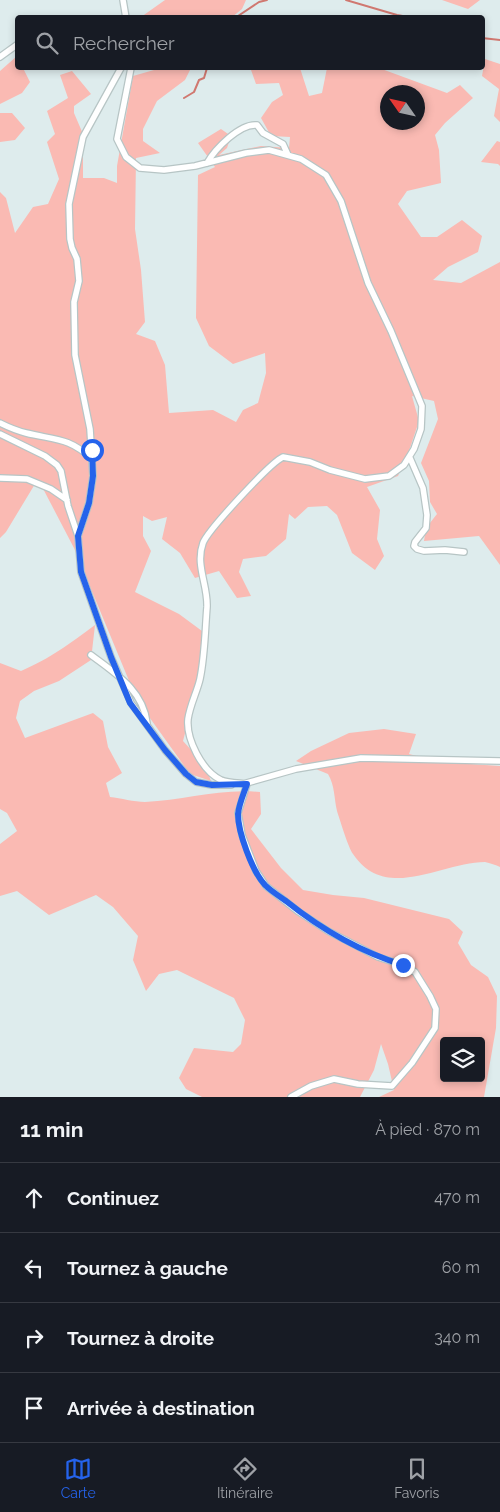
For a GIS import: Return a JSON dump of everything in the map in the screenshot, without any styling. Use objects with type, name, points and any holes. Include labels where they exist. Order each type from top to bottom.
[{"type":"street","points":[[122,0],[125,15]]},
{"type":"street","points":[[0,57],[15,46]]},
{"type":"street","points":[[78,536],[89,503],[93,476],[90,428],[75,355],[74,302],[80,281],[77,259],[70,239],[69,204],[83,137],[120,70]]},
{"type":"street","points":[[131,70],[117,139],[126,156],[140,168],[164,170],[207,163],[258,150],[269,150],[311,164],[326,175],[341,201],[368,283],[391,331],[422,406],[421,429],[418,440],[410,458],[397,472],[389,476],[371,479],[338,472],[310,462],[283,457],[273,464],[221,519],[204,540],[200,565],[207,604],[204,657],[200,680],[188,718],[188,730],[194,750],[212,773],[222,780],[247,784]]},
{"type":"street","points":[[207,163],[212,154],[234,133],[254,125],[258,125],[264,133],[282,144],[288,155]]},
{"type":"street","points":[[0,423],[27,433],[64,441],[79,448],[92,459]]},
{"type":"street","points":[[0,434],[34,450],[58,465],[64,479],[67,500],[78,536],[81,572],[111,657],[130,703],[170,756],[196,782],[212,785],[247,784],[296,769],[361,758],[500,761]]},
{"type":"street","points":[[410,458],[423,488],[427,515],[426,528],[414,546],[424,551],[445,550],[464,552]]},
{"type":"street","points":[[0,478],[27,479],[51,489],[67,500]]},
{"type":"street","points":[[91,655],[137,694],[146,715],[147,726]]},
{"type":"street","points":[[247,784],[238,813],[242,835],[256,871],[266,886],[299,912],[328,931],[378,957],[403,965],[415,972],[424,984],[436,1009],[435,1028],[412,1063],[392,1086],[358,1084],[334,1079],[311,1086],[291,1097]]},
{"type":"shaded area","points":[[165,0],[246,0],[242,9],[234,15],[144,15]]},
{"type":"shaded area","points":[[442,0],[480,0],[468,9]]},
{"type":"shaded area","points":[[15,58],[15,70],[24,70],[30,82],[22,93],[0,104],[0,71]]},
{"type":"shaded area","points":[[485,59],[500,64],[500,122],[494,116],[499,89],[482,76],[483,70],[485,70]]},
{"type":"shaded area","points":[[154,70],[190,70],[185,80],[157,101],[143,129],[143,141],[160,153],[136,158],[135,229],[141,270],[145,322],[136,334],[155,341],[165,365],[169,413],[213,410],[236,422],[243,410],[258,403],[266,373],[265,353],[233,364],[209,346],[196,318],[198,175],[215,167],[198,143],[221,129],[231,136],[227,148],[219,155],[261,146],[289,148],[290,137],[271,136],[261,118],[272,102],[283,95],[279,83],[256,84],[251,70],[301,70],[309,96],[322,93],[327,70],[384,70],[447,93],[460,85],[473,98],[445,123],[435,135],[439,150],[441,183],[407,191],[398,204],[421,237],[437,237],[462,220],[482,236],[478,252],[448,267],[433,280],[461,283],[500,262],[500,565],[479,536],[424,541],[426,528],[437,514],[430,502],[429,481],[421,463],[438,419],[434,401],[412,396],[419,421],[398,476],[367,487],[380,510],[377,539],[384,556],[375,570],[352,553],[337,515],[327,506],[308,507],[295,519],[289,514],[286,539],[266,556],[243,559],[239,572],[251,596],[237,598],[219,571],[195,578],[180,553],[162,539],[167,517],[152,521],[143,516],[143,536],[151,551],[135,592],[179,614],[202,631],[198,683],[183,741],[205,765],[211,781],[190,774],[137,700],[74,548],[38,479],[6,532],[0,538],[0,192],[6,198],[15,233],[33,207],[48,204],[59,179],[47,142],[55,134],[47,111],[68,98],[60,75],[72,71],[91,94],[74,106],[74,113],[83,134],[83,178],[104,178],[117,183],[117,166],[133,76]]},
{"type":"shaded area","points":[[0,113],[12,113],[25,128],[15,140],[0,142]]},
{"type":"shaded area","points":[[497,141],[500,142],[500,166],[498,164],[481,162]]},
{"type":"shaded area","points":[[95,625],[91,660],[59,681],[34,691],[20,701],[16,718],[25,738],[93,713],[103,721],[108,747],[122,773],[106,783],[110,797],[145,802],[217,793],[260,792],[261,814],[251,829],[281,868],[303,890],[364,898],[449,919],[463,932],[458,943],[471,965],[488,977],[497,996],[496,1028],[484,1097],[379,1097],[394,1090],[381,1044],[374,1070],[360,1097],[202,1097],[186,1089],[179,1078],[194,1048],[233,1052],[241,1044],[245,1020],[234,998],[177,970],[159,974],[146,991],[133,960],[138,936],[113,907],[96,895],[49,915],[17,891],[0,896],[0,844],[17,831],[7,813],[0,809],[0,663],[21,671],[51,656]]},
{"type":"shaded area","points":[[384,729],[416,734],[409,754],[440,762],[500,766],[500,867],[485,862],[398,878],[382,876],[366,868],[353,854],[337,811],[333,788],[328,774],[296,761],[311,751],[349,733]]},
{"type":"waterway","points":[[240,15],[259,2],[267,0]]},
{"type":"waterway","points":[[346,0],[397,15]]},
{"type":"waterway","points":[[485,38],[500,40]]},
{"type":"waterway","points":[[184,98],[194,92],[199,80],[204,78],[206,70]]},
{"type":"route","points":[[92,450],[93,476],[89,503],[78,536],[81,572],[111,657],[130,703],[165,750],[186,774],[196,782],[212,785],[247,784],[238,813],[242,835],[256,871],[266,886],[299,912],[328,931],[378,957],[403,965]]}]
